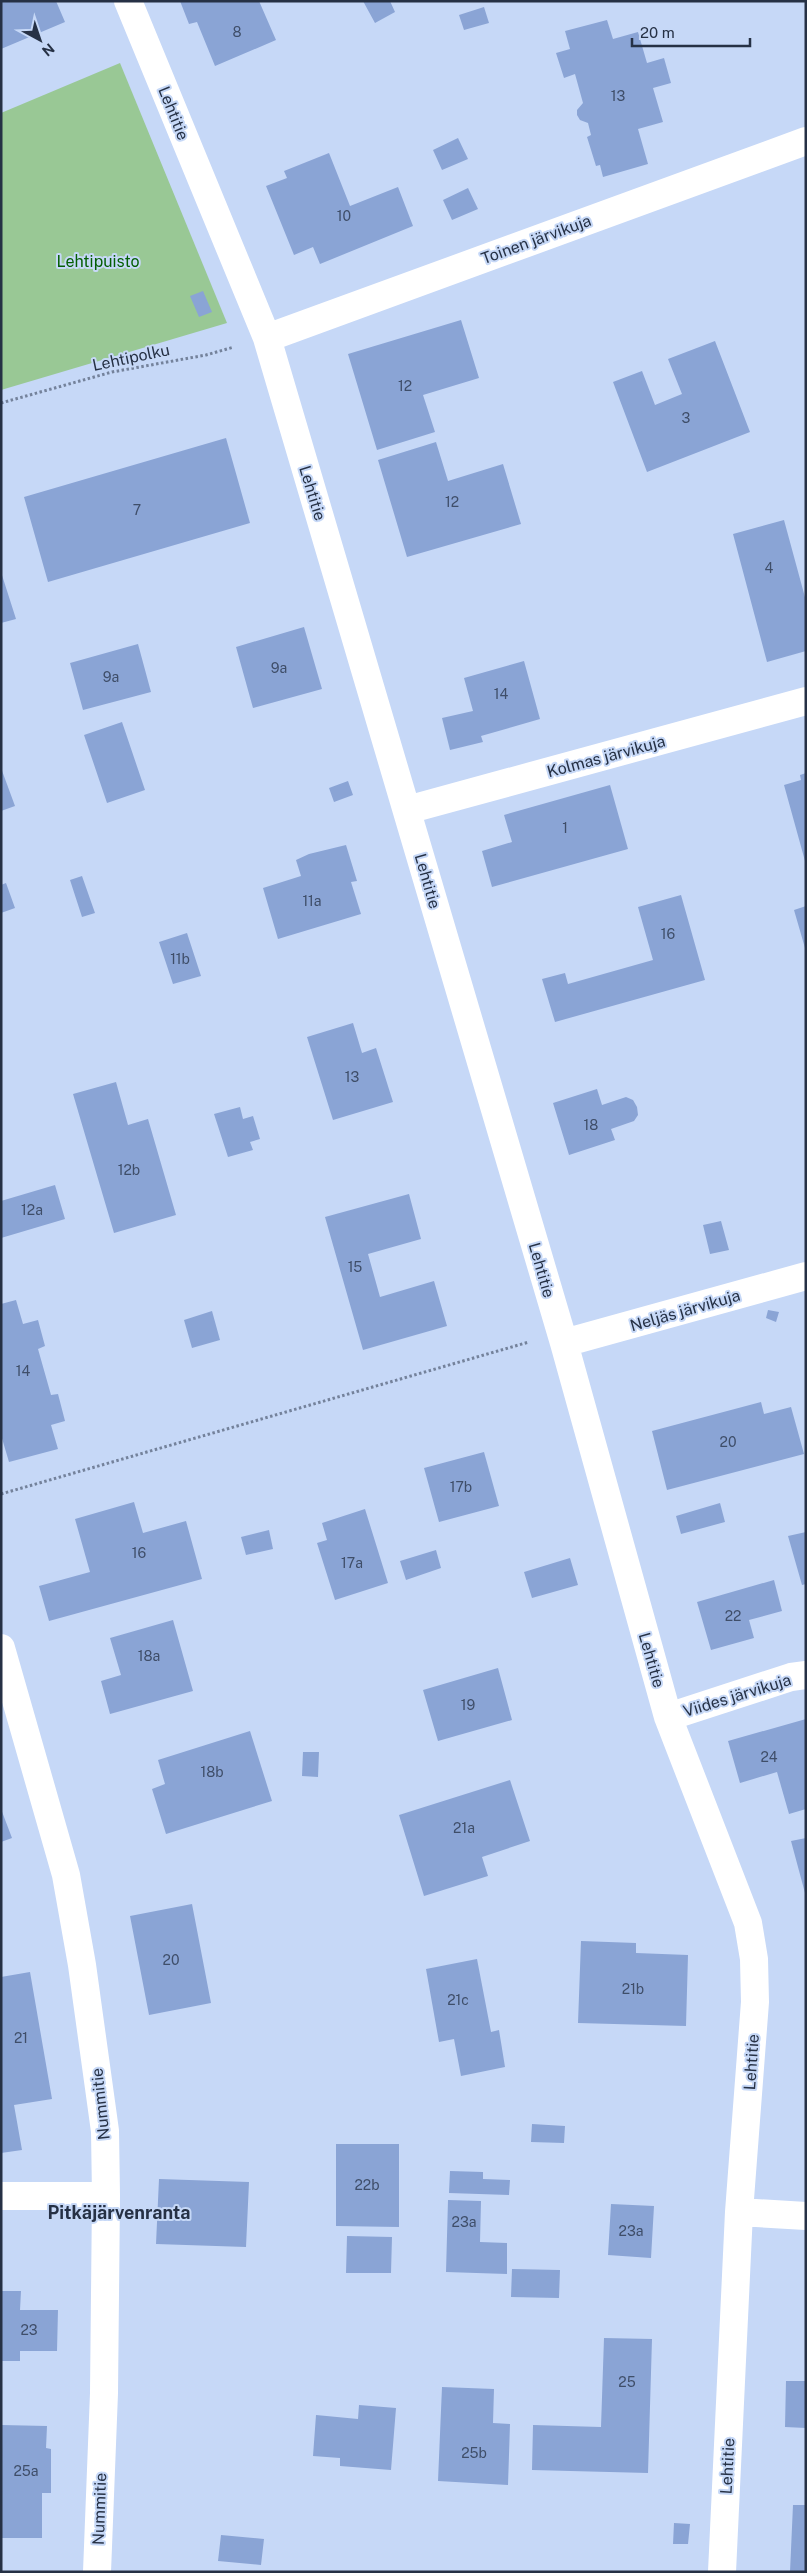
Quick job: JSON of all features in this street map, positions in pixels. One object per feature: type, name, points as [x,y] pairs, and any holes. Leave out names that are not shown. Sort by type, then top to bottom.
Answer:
[{"type":"street","name":"Lehtitie","points":[[128,1],[267,338],[562,1338],[668,1717],[748,1924],[754,1959],[755,2002],[739,2212],[722,2572]]},
{"type":"street","name":"Toinen järvikuja","points":[[267,338],[806,141]]},
{"type":"street","name":"Kolmas järvikuja","points":[[407,810],[806,702]]},
{"type":"street","name":"Neljäs järvikuja","points":[[562,1338],[806,1276]]},
{"type":"street","name":"Nummitie","points":[[1,1648],[66,1874],[82,1965],[105,2131],[104,2393],[97,2572]]},
{"type":"street","name":"Viides järvikuja","points":[[668,1717],[791,1677],[806,1675]]},
{"type":"street","points":[[1,2196],[106,2196]]},
{"type":"street","points":[[739,2212],[806,2216]]},
{"type":"path","name":"Lehtipolku","points":[[1,403],[112,372],[206,355],[267,338]]},
{"type":"path","points":[[1,1494],[562,1338]]},
{"type":"green space","name":"Lehtipuisto","points":[[120,63],[227,323],[1,390],[1,113]]},
{"type":"building","points":[[1,1],[56,1],[65,22],[1,49]]},
{"type":"building","points":[[180,1],[259,1],[276,40],[215,66],[197,22],[189,24]]},
{"type":"building","points":[[363,1],[390,1],[395,12],[375,23]]},
{"type":"building","points":[[484,7],[489,23],[464,30],[459,15]]},
{"type":"building","points":[[607,20],[613,39],[638,32],[647,63],[664,58],[671,83],[653,88],[663,122],[638,129],[648,164],[603,177],[600,165],[596,166],[587,137],[591,135],[588,123],[580,120],[577,115],[577,110],[583,103],[575,74],[564,78],[556,53],[570,49],[565,31]]},
{"type":"building","points":[[458,138],[468,159],[442,170],[433,150]]},
{"type":"building","points":[[329,153],[350,206],[398,187],[413,226],[320,264],[313,247],[294,255],[266,186],[287,178],[284,171]]},
{"type":"building","points":[[468,188],[478,209],[452,220],[443,200]]},
{"type":"building","points":[[203,291],[212,312],[199,317],[190,296]]},
{"type":"building","points":[[461,320],[479,378],[423,395],[435,432],[377,450],[348,354]]},
{"type":"building","points":[[715,341],[750,432],[647,472],[613,382],[642,371],[655,405],[682,394],[668,359]]},
{"type":"building","points":[[226,438],[250,523],[48,582],[24,497]]},
{"type":"building","points":[[436,442],[448,481],[503,464],[521,524],[407,557],[378,460]]},
{"type":"building","points":[[784,520],[806,601],[806,651],[767,662],[733,534]]},
{"type":"building","points":[[1,572],[16,619],[1,623]]},
{"type":"building","points":[[304,627],[322,689],[253,708],[236,647]]},
{"type":"building","points":[[138,644],[151,692],[83,710],[70,663]]},
{"type":"building","points":[[524,661],[540,719],[481,736],[483,742],[450,750],[442,718],[473,711],[464,678]]},
{"type":"building","points":[[122,722],[145,790],[107,803],[84,735]]},
{"type":"building","points":[[1,768],[15,806],[1,811]]},
{"type":"building","points":[[806,773],[805,861],[784,785],[801,780],[800,775]]},
{"type":"building","points":[[348,781],[353,795],[334,802],[329,788]]},
{"type":"building","points":[[610,785],[628,849],[492,887],[482,851],[512,842],[504,815]]},
{"type":"building","points":[[346,845],[357,881],[351,882],[361,914],[278,939],[263,888],[301,876],[296,860],[309,854]]},
{"type":"building","points":[[82,876],[95,913],[82,917],[70,880]]},
{"type":"building","points":[[6,883],[15,908],[1,913],[1,885]]},
{"type":"building","points":[[681,895],[705,980],[555,1022],[542,979],[565,973],[568,984],[653,960],[638,907]]},
{"type":"building","points":[[806,906],[806,948],[805,948],[794,910]]},
{"type":"building","points":[[187,933],[201,976],[173,984],[159,942]]},
{"type":"building","points":[[353,1023],[362,1053],[376,1048],[393,1102],[333,1120],[307,1037]]},
{"type":"building","points":[[116,1082],[128,1125],[148,1119],[176,1215],[114,1233],[73,1094]]},
{"type":"building","points":[[597,1089],[602,1105],[626,1097],[633,1100],[637,1107],[638,1115],[634,1121],[611,1129],[615,1140],[569,1155],[553,1103]]},
{"type":"building","points":[[240,1107],[243,1119],[253,1116],[260,1139],[250,1142],[253,1150],[228,1157],[214,1114]]},
{"type":"building","points":[[55,1185],[65,1219],[1,1238],[1,1201]]},
{"type":"building","points":[[409,1194],[421,1239],[368,1254],[380,1297],[434,1281],[447,1326],[363,1350],[325,1217]]},
{"type":"building","points":[[721,1221],[729,1250],[710,1254],[703,1225]]},
{"type":"building","points":[[16,1300],[23,1324],[38,1320],[45,1346],[38,1349],[51,1395],[58,1394],[65,1421],[51,1425],[58,1449],[9,1462],[1,1435],[1,1304]]},
{"type":"building","points":[[768,1310],[779,1312],[776,1322],[766,1318]]},
{"type":"building","points":[[212,1311],[220,1340],[192,1348],[184,1320]]},
{"type":"building","points":[[761,1402],[764,1414],[791,1407],[804,1454],[667,1490],[652,1431]]},
{"type":"building","points":[[484,1452],[499,1506],[439,1522],[424,1468]]},
{"type":"building","points":[[134,1502],[143,1533],[186,1521],[202,1579],[49,1621],[39,1586],[90,1572],[75,1519]]},
{"type":"building","points":[[720,1503],[725,1522],[681,1534],[676,1516]]},
{"type":"building","points":[[365,1509],[388,1583],[335,1600],[317,1543],[327,1540],[322,1523]]},
{"type":"building","points":[[269,1530],[273,1549],[246,1555],[241,1537]]},
{"type":"building","points":[[806,1532],[806,1584],[802,1585],[788,1536]]},
{"type":"building","points":[[436,1550],[441,1568],[406,1580],[400,1561]]},
{"type":"building","points":[[570,1558],[578,1585],[532,1598],[524,1572]]},
{"type":"building","points":[[774,1580],[782,1611],[749,1620],[754,1638],[711,1650],[697,1602]]},
{"type":"building","points":[[173,1620],[193,1691],[110,1714],[101,1681],[121,1675],[110,1638]]},
{"type":"building","points":[[498,1668],[512,1720],[438,1741],[423,1690]]},
{"type":"building","points":[[806,1719],[806,1809],[789,1814],[777,1772],[740,1783],[728,1741]]},
{"type":"building","points":[[250,1731],[272,1801],[166,1834],[152,1789],[165,1784],[158,1760]]},
{"type":"building","points":[[303,1752],[319,1752],[318,1777],[302,1776]]},
{"type":"building","points":[[510,1780],[530,1841],[482,1857],[488,1876],[424,1896],[399,1815]]},
{"type":"building","points":[[1,1809],[12,1838],[1,1842]]},
{"type":"building","points":[[806,1838],[806,1893],[805,1893],[791,1841]]},
{"type":"building","points":[[192,1904],[211,2003],[149,2015],[130,1916]]},
{"type":"building","points":[[581,1941],[636,1943],[636,1953],[688,1955],[686,2026],[578,2023]]},
{"type":"building","points":[[477,1959],[491,2032],[499,2030],[505,2067],[461,2076],[454,2039],[439,2042],[426,1969]]},
{"type":"building","points":[[30,1972],[52,2099],[14,2105],[22,2150],[1,2153],[1,1977]]},
{"type":"building","points":[[532,2124],[565,2126],[564,2143],[531,2142]]},
{"type":"building","points":[[336,2144],[399,2144],[399,2227],[336,2226]]},
{"type":"building","points":[[450,2171],[483,2172],[483,2179],[510,2180],[509,2195],[449,2193]]},
{"type":"building","points":[[159,2179],[249,2182],[246,2247],[156,2244]]},
{"type":"building","points":[[448,2200],[481,2201],[480,2242],[507,2243],[507,2274],[446,2272]]},
{"type":"building","points":[[611,2204],[654,2206],[651,2258],[608,2255]]},
{"type":"building","points":[[347,2236],[392,2237],[391,2273],[346,2273]]},
{"type":"building","points":[[512,2269],[560,2270],[559,2298],[511,2297]]},
{"type":"building","points":[[1,2291],[21,2291],[20,2310],[58,2310],[57,2351],[20,2351],[20,2361],[1,2361]]},
{"type":"building","points":[[604,2338],[652,2339],[648,2473],[532,2470],[533,2425],[601,2427]]},
{"type":"building","points":[[786,2381],[806,2381],[806,2428],[785,2427]]},
{"type":"building","points":[[442,2387],[494,2389],[493,2423],[510,2424],[508,2485],[438,2481]]},
{"type":"building","points":[[359,2405],[396,2408],[391,2470],[340,2466],[340,2458],[313,2456],[316,2415],[358,2419]]},
{"type":"building","points":[[1,2425],[47,2426],[46,2448],[51,2449],[51,2493],[42,2493],[42,2538],[1,2538]]},
{"type":"building","points":[[793,2505],[806,2505],[806,2572],[790,2572]]},
{"type":"building","points":[[674,2523],[690,2524],[688,2544],[673,2544]]},
{"type":"building","points":[[221,2535],[264,2539],[261,2565],[218,2561]]},
{"type":"district","name":"Pitkäjärvenranta","points":[[119,2213]]}]
